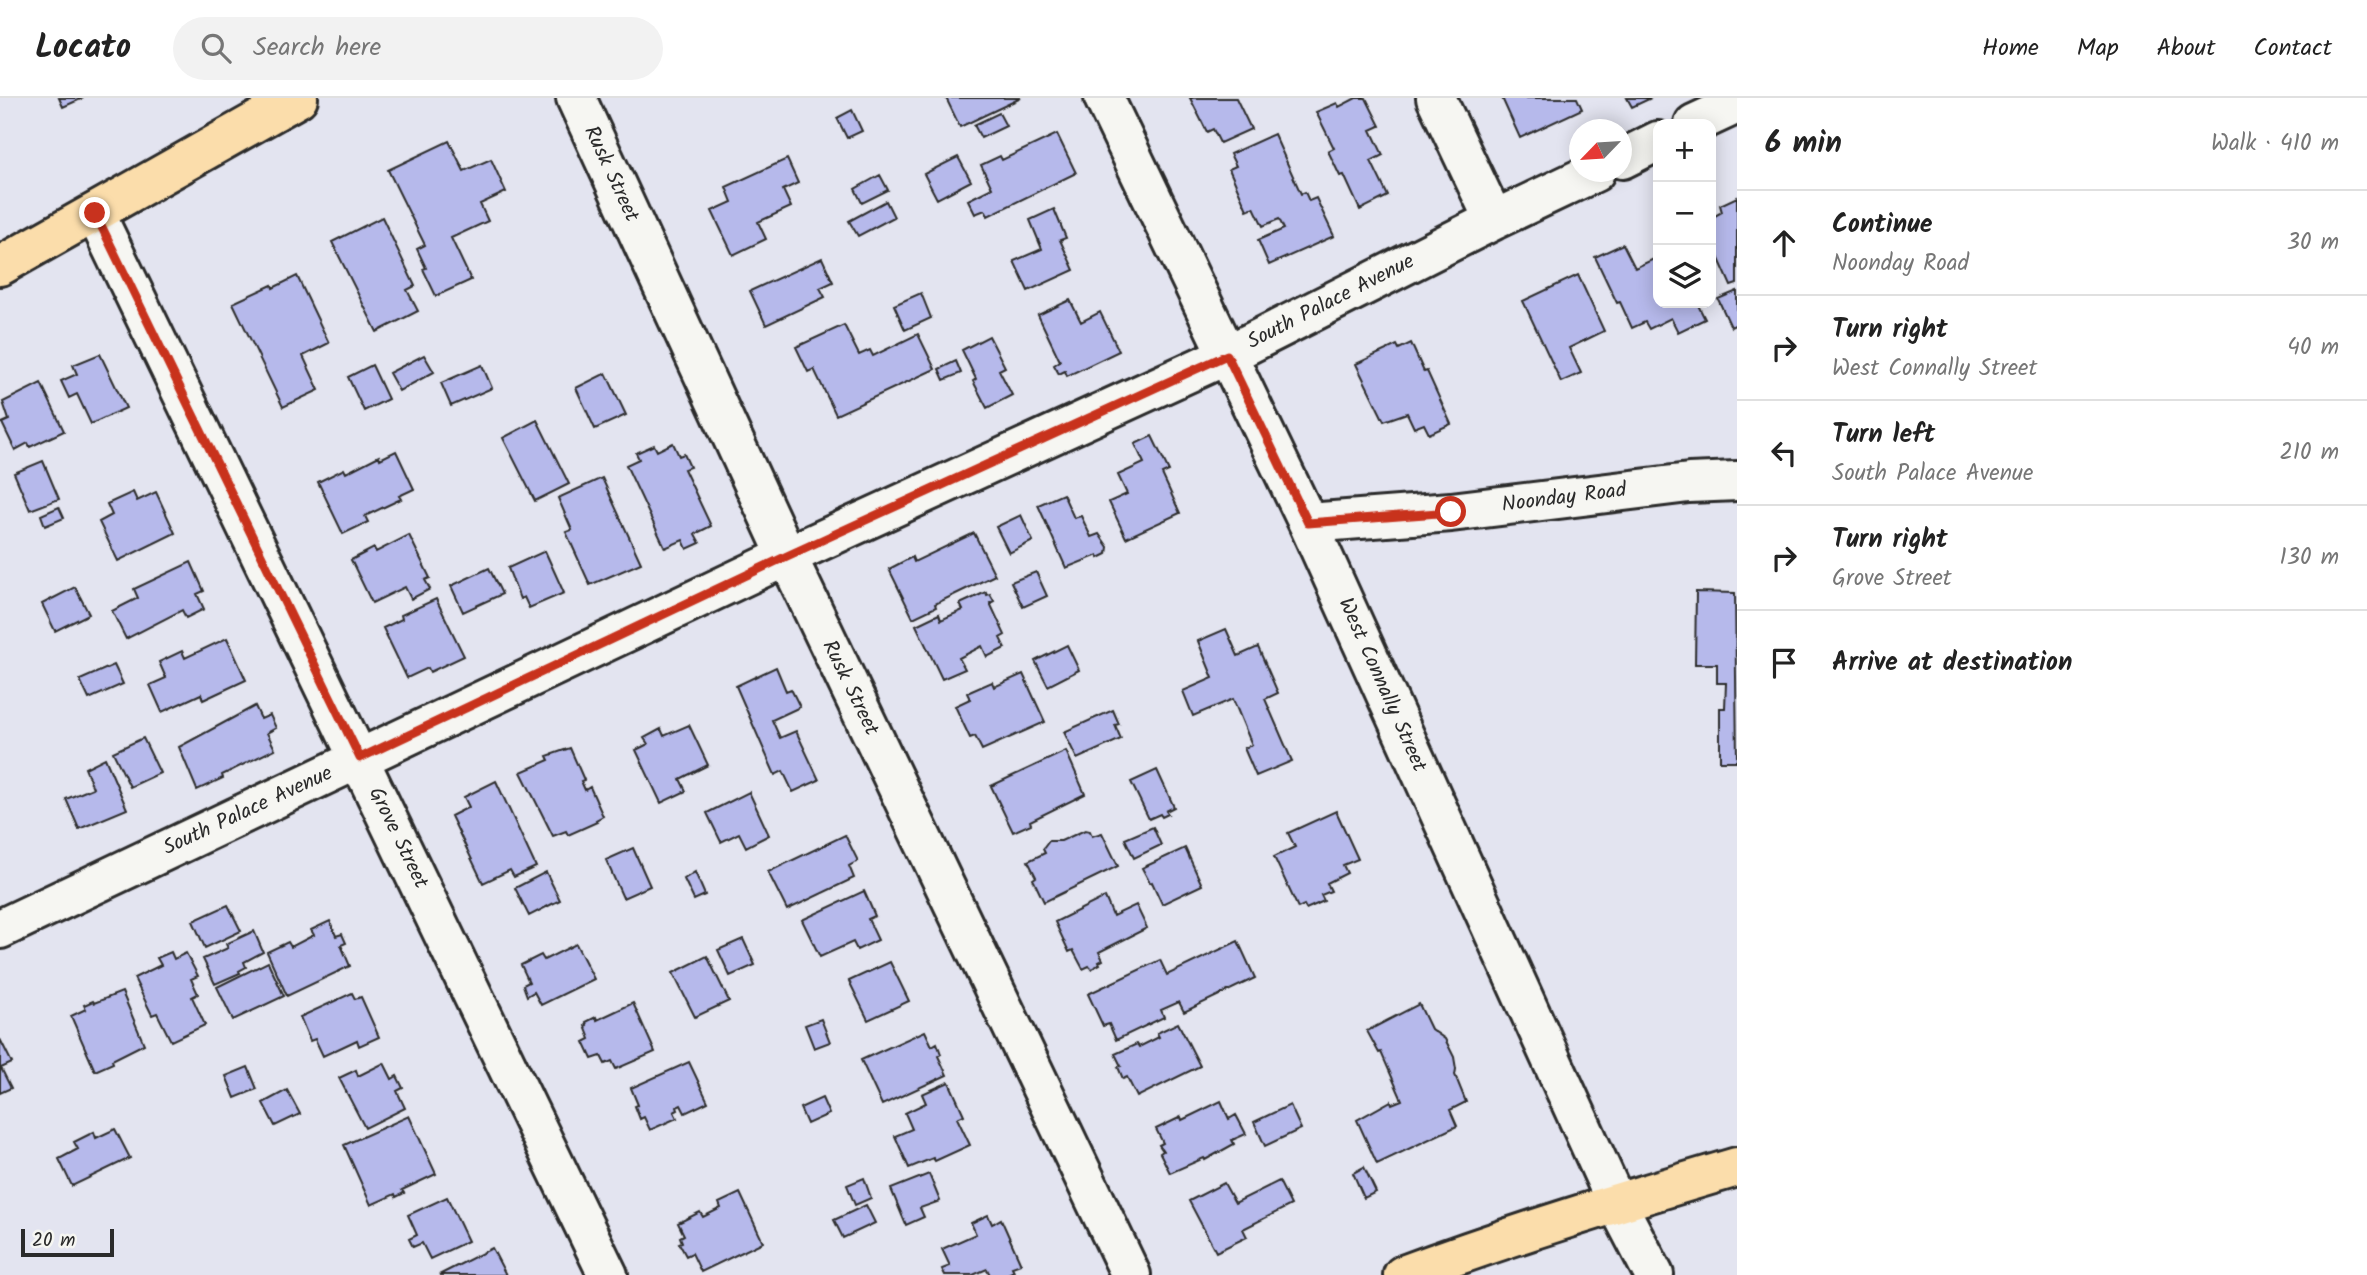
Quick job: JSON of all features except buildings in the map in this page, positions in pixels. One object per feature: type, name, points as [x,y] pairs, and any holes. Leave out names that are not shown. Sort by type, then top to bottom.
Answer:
[{"type":"main road","points":[[0,266],[298,98]]},
{"type":"main road","points":[[1404,1275],[1490,1243],[1616,1202],[1737,1167]]},
{"type":"street","name":"Rusk Street","points":[[576,98],[787,556],[1131,1275]]},
{"type":"street","name":"West Connally Street","points":[[1104,98],[1308,523],[1616,1202],[1654,1275]]},
{"type":"street","points":[[1436,98],[1494,220]]},
{"type":"street","points":[[1705,119],[1737,104]]},
{"type":"street","points":[[1632,154],[1653,144]]},
{"type":"street","name":"South Palace Avenue","points":[[0,929],[787,556],[1227,355],[1574,182]]},
{"type":"street","name":"Grove Street","points":[[95,213],[608,1275]]},
{"type":"street","name":"Noonday Road","points":[[1308,523],[1451,512],[1689,483],[1737,481]]},
{"type":"route","points":[[95,213],[360,758],[787,556],[1227,355],[1308,523],[1451,512]]}]
